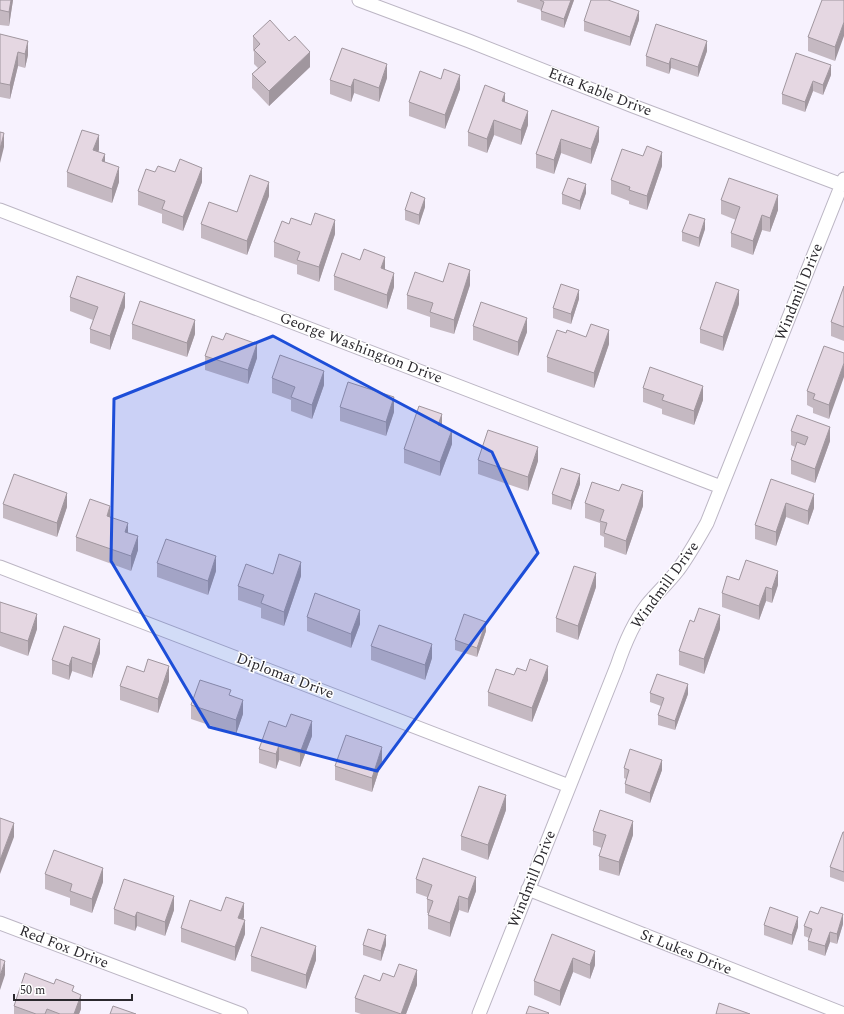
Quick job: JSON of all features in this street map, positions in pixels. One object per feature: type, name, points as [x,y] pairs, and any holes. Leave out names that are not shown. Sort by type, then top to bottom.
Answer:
[{"type":"street","name":"Etta Kable Drive","points":[[359,0],[641,108],[843,182]]},
{"type":"street","name":"Windmill Drive","points":[[479,1014],[622,650],[646,606],[677,572],[707,523],[843,182]]},
{"type":"street","name":"George Washington Drive","points":[[0,210],[721,487]]},
{"type":"street","name":"Diplomat Drive","points":[[0,567],[569,786]]},
{"type":"street","name":"St Lukes Drive","points":[[528,889],[844,1014]]},
{"type":"street","name":"Red Fox Drive","points":[[0,923],[240,1014]]},
{"type":"highlighted area","points":[[273,336],[492,452],[538,553],[377,771],[209,727],[111,561],[114,399]]},
{"type":"building","points":[[0,0],[11,0],[9,12],[0,10]]},
{"type":"building","points":[[540,0],[571,0],[564,19],[541,11],[544,2]]},
{"type":"building","points":[[591,0],[608,0],[639,11],[630,37],[584,21]]},
{"type":"building","points":[[822,0],[844,0],[844,22],[835,47],[808,37]]},
{"type":"building","points":[[270,20],[289,41],[295,36],[310,52],[269,91],[252,74],[266,62],[254,50],[260,44],[253,36]]},
{"type":"building","points":[[656,24],[707,41],[698,67],[671,58],[669,64],[646,56]]},
{"type":"building","points":[[0,34],[28,41],[25,54],[18,52],[10,85],[0,83]]},
{"type":"building","points":[[342,48],[387,64],[379,88],[354,79],[351,87],[330,80]]},
{"type":"building","points":[[796,53],[831,65],[823,85],[813,81],[805,102],[782,94]]},
{"type":"building","points":[[444,69],[460,75],[445,115],[409,102],[420,71],[441,79]]},
{"type":"building","points":[[485,85],[505,93],[502,101],[528,111],[521,130],[494,120],[487,139],[468,132]]},
{"type":"building","points":[[552,110],[599,127],[591,149],[561,139],[554,160],[536,154]]},
{"type":"building","points":[[82,130],[99,135],[93,150],[105,154],[102,161],[119,167],[112,189],[67,172]]},
{"type":"building","points":[[0,132],[4,133],[0,149]]},
{"type":"building","points":[[647,146],[662,152],[647,196],[629,190],[630,187],[611,180],[622,149],[643,156]]},
{"type":"building","points":[[180,159],[202,168],[183,217],[162,209],[165,201],[138,191],[146,169],[155,172],[158,166],[175,172]]},
{"type":"building","points":[[250,175],[269,182],[247,241],[201,224],[209,202],[237,212]]},
{"type":"building","points":[[568,178],[586,184],[580,201],[562,194]]},
{"type":"building","points":[[729,178],[778,195],[770,218],[762,215],[753,241],[731,233],[740,207],[721,200]]},
{"type":"building","points":[[411,192],[425,198],[419,215],[405,210]]},
{"type":"building","points":[[315,213],[335,220],[319,267],[297,260],[300,252],[274,242],[282,221],[289,224],[291,218],[311,225]]},
{"type":"building","points":[[689,214],[705,219],[699,238],[682,232]]},
{"type":"building","points":[[364,249],[385,257],[381,268],[394,273],[387,295],[334,276],[342,253],[360,260]]},
{"type":"building","points":[[449,263],[470,270],[454,320],[430,312],[433,303],[407,295],[415,272],[443,282]]},
{"type":"building","points":[[77,276],[125,293],[110,336],[90,329],[98,307],[70,297]]},
{"type":"building","points":[[716,282],[739,290],[723,337],[700,329]]},
{"type":"building","points":[[561,284],[579,290],[571,314],[553,308]]},
{"type":"building","points":[[844,286],[844,327],[831,322]]},
{"type":"building","points":[[140,301],[195,320],[187,343],[132,324]]},
{"type":"building","points":[[481,302],[527,318],[518,342],[473,326]]},
{"type":"building","points":[[591,324],[609,330],[594,373],[547,357],[557,330],[566,333],[567,330],[586,337]]},
{"type":"building","points":[[226,333],[257,344],[248,370],[205,356],[212,336],[223,340]]},
{"type":"building","points":[[824,346],[844,353],[844,363],[829,405],[813,399],[815,394],[807,391]]},
{"type":"building","points":[[280,355],[324,371],[312,405],[291,397],[295,387],[272,378]]},
{"type":"building","points":[[650,367],[703,386],[694,411],[662,400],[664,395],[643,388]]},
{"type":"building","points":[[348,382],[394,397],[386,422],[340,407]]},
{"type":"building","points":[[419,406],[442,414],[438,425],[452,430],[440,462],[404,449]]},
{"type":"building","points":[[797,415],[830,427],[815,469],[791,460],[797,442],[805,445],[808,437],[791,431]]},
{"type":"building","points":[[488,430],[538,447],[528,477],[478,460]]},
{"type":"building","points":[[561,468],[580,474],[571,501],[552,494]]},
{"type":"building","points":[[14,474],[67,493],[57,523],[3,504]]},
{"type":"building","points":[[771,479],[814,494],[808,511],[786,503],[776,532],[755,525]]},
{"type":"building","points":[[592,482],[619,491],[622,484],[643,491],[626,541],[604,533],[607,523],[600,521],[604,510],[585,503]]},
{"type":"building","points":[[90,499],[110,506],[107,516],[128,523],[125,532],[138,536],[131,556],[76,537]]},
{"type":"building","points":[[166,539],[216,556],[208,581],[157,563]]},
{"type":"building","points":[[279,554],[301,562],[284,612],[261,603],[264,595],[238,586],[246,564],[273,574]]},
{"type":"building","points":[[746,560],[778,571],[772,589],[766,587],[759,606],[722,593],[727,576],[739,580]]},
{"type":"building","points":[[574,566],[596,573],[578,626],[556,618]]},
{"type":"building","points":[[315,593],[360,610],[351,634],[307,617]]},
{"type":"building","points":[[0,602],[37,614],[28,641],[0,632]]},
{"type":"building","points":[[699,608],[720,615],[704,659],[679,651],[690,620],[694,622]]},
{"type":"building","points":[[464,614],[486,622],[477,648],[455,640]]},
{"type":"building","points":[[379,625],[432,644],[425,665],[371,646]]},
{"type":"building","points":[[64,626],[100,639],[92,664],[72,657],[69,666],[52,660]]},
{"type":"building","points":[[148,659],[169,666],[158,699],[120,686],[127,666],[144,672]]},
{"type":"building","points":[[530,659],[548,666],[532,708],[488,692],[496,669],[514,675],[517,668],[526,671]]},
{"type":"building","points":[[657,674],[688,684],[675,721],[658,715],[664,698],[650,693]]},
{"type":"building","points":[[200,680],[231,690],[229,695],[243,700],[236,720],[191,705]]},
{"type":"building","points":[[291,714],[312,721],[300,753],[279,745],[276,754],[259,749],[269,721],[286,727]]},
{"type":"building","points":[[346,735],[382,747],[372,778],[335,766]]},
{"type":"building","points":[[630,749],[662,760],[650,793],[625,784],[629,770],[624,768]]},
{"type":"building","points":[[479,786],[506,795],[488,845],[461,836]]},
{"type":"building","points":[[600,810],[633,821],[619,862],[599,856],[606,835],[593,831]]},
{"type":"building","points":[[0,818],[14,823],[0,860]]},
{"type":"building","points":[[844,832],[844,872],[830,867]]},
{"type":"building","points":[[54,850],[103,868],[92,899],[70,891],[72,884],[45,874]]},
{"type":"building","points":[[423,858],[476,877],[468,899],[459,896],[450,923],[428,915],[433,901],[427,899],[432,885],[416,879]]},
{"type":"building","points":[[124,879],[174,896],[165,922],[137,912],[135,917],[114,909]]},
{"type":"building","points":[[226,897],[244,903],[238,918],[245,920],[235,947],[181,928],[190,900],[221,911]]},
{"type":"building","points":[[770,907],[798,917],[792,935],[764,925]]},
{"type":"building","points":[[821,907],[843,914],[837,934],[830,932],[825,946],[808,941],[812,929],[804,926],[810,911],[818,914]]},
{"type":"building","points":[[261,927],[316,946],[306,975],[251,956]]},
{"type":"building","points":[[368,929],[386,935],[381,951],[363,945]]},
{"type":"building","points":[[552,934],[595,951],[590,965],[573,958],[560,991],[534,981]]},
{"type":"building","points":[[0,959],[5,961],[0,976]]},
{"type":"building","points":[[399,964],[417,970],[401,1014],[355,998],[364,975],[380,981],[383,973],[394,977]]},
{"type":"building","points":[[25,973],[54,984],[56,979],[74,986],[72,991],[81,995],[74,1014],[60,1014],[47,1009],[45,1014],[36,1014],[14,1006]]},
{"type":"building","points":[[719,1003],[750,1014],[716,1014]]},
{"type":"building","points":[[113,1006],[136,1014],[110,1014]]},
{"type":"building","points":[[529,1006],[549,1013],[526,1014]]}]
